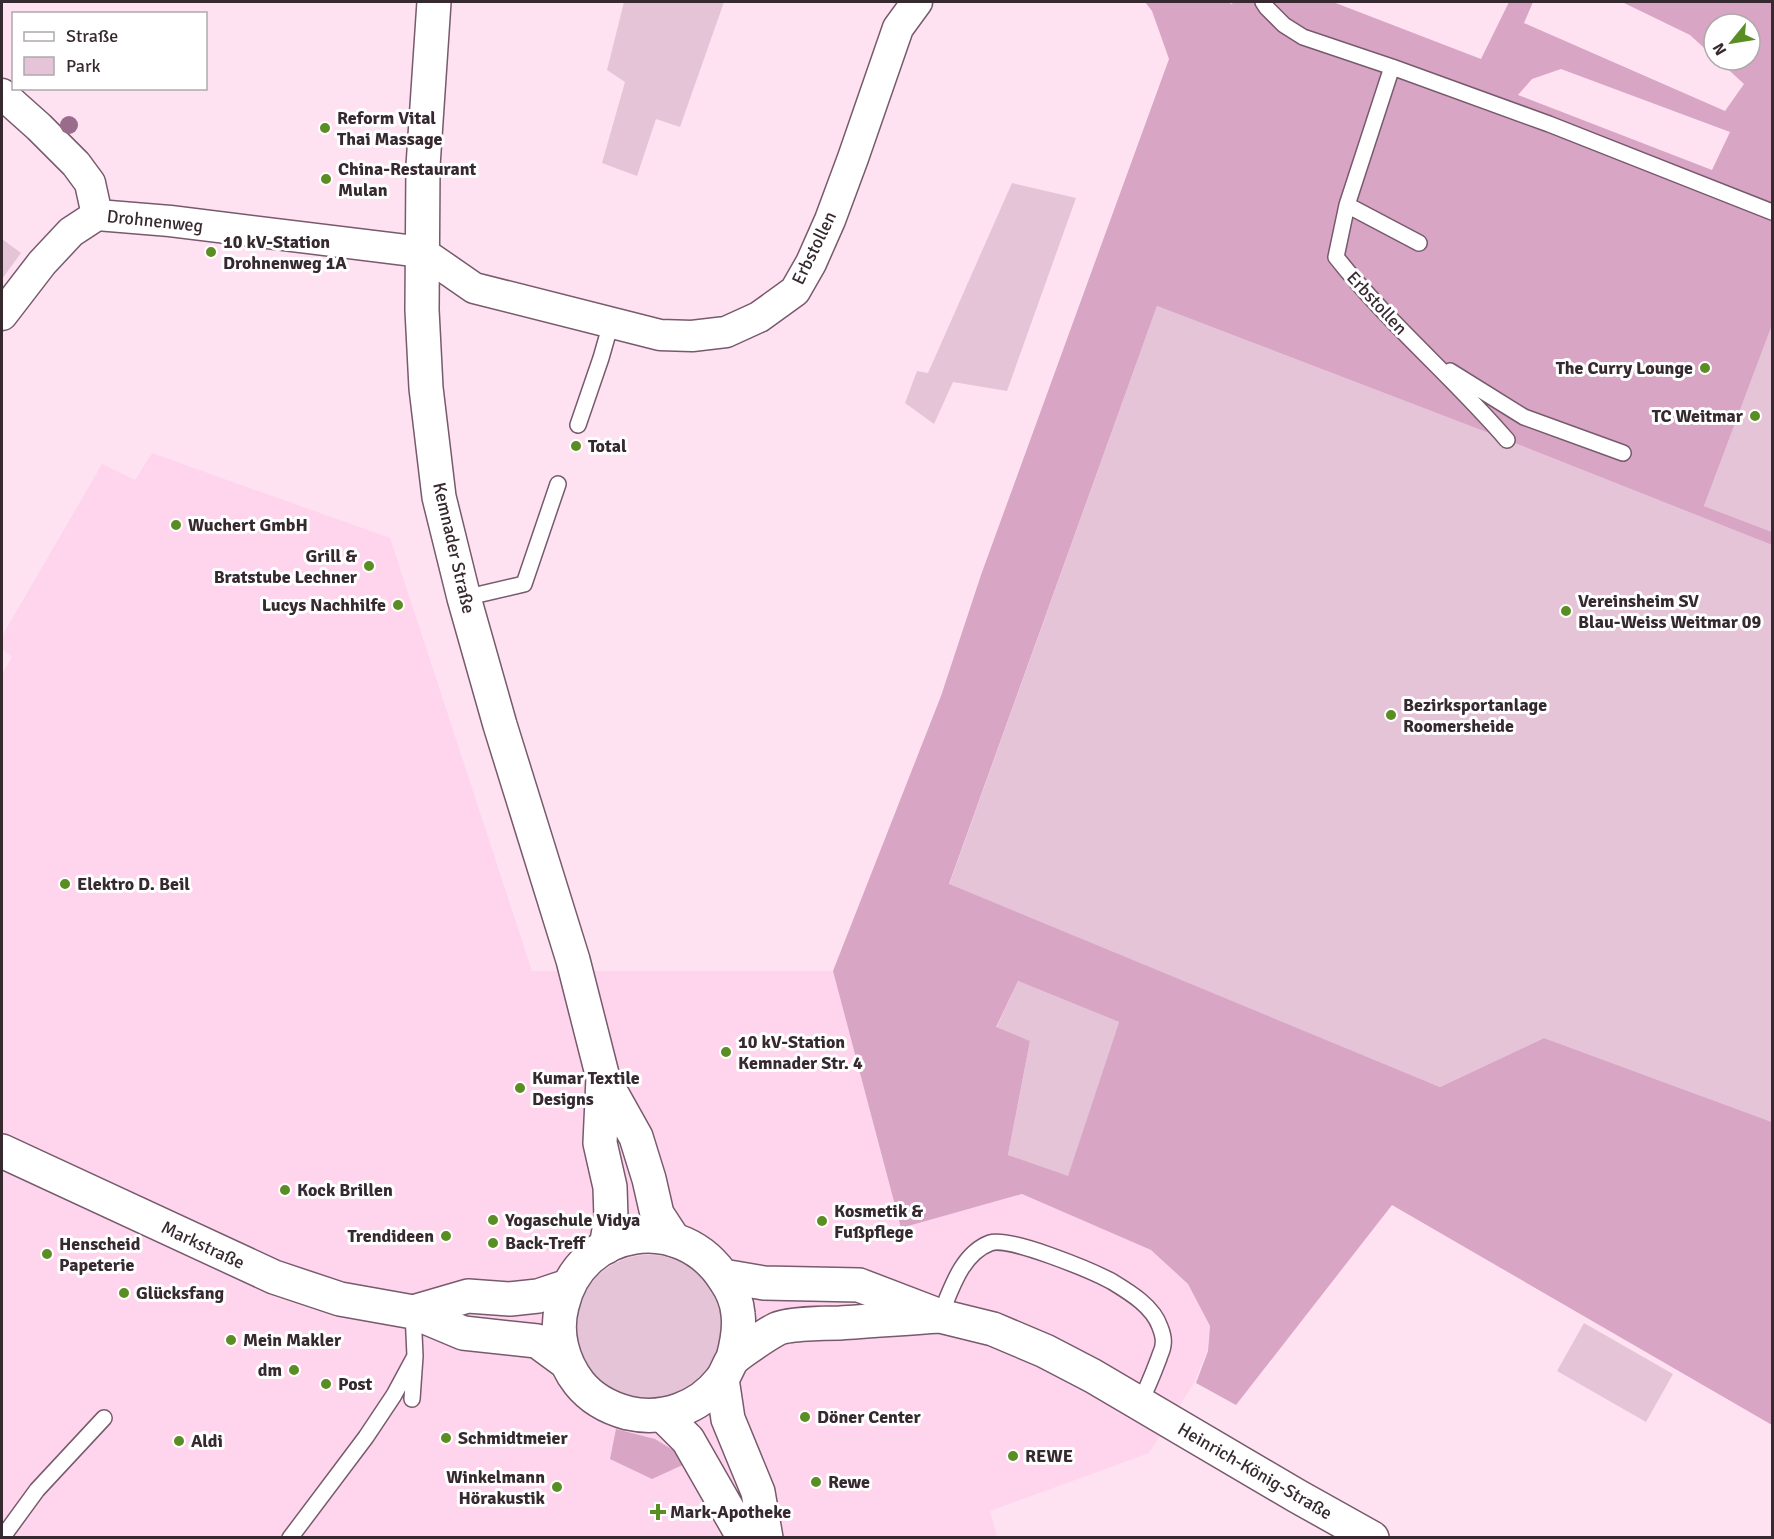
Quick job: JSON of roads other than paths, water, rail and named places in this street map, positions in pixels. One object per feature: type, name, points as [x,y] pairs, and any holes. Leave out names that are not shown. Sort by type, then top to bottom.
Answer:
[{"type":"main road","name":"Kemnader Straße","points":[[434,2],[423,166],[422,310],[426,388],[439,497],[464,598],[500,725],[573,960],[603,1078],[636,1137],[657,1214],[674,1239]]},
{"type":"main road","name":"Kemnader Straße","points":[[603,1078],[600,1143],[610,1187],[611,1218],[606,1247]]},
{"type":"main road","name":"Markstraße","points":[[2,1151],[274,1277],[340,1299],[413,1311],[463,1332],[537,1341],[567,1363]]},
{"type":"main road","points":[[728,1369],[706,1396],[686,1408],[663,1415],[640,1416],[617,1410],[596,1399],[579,1383],[567,1363],[560,1340],[559,1316],[565,1293],[575,1273],[592,1256],[612,1243],[634,1237],[658,1236],[674,1239],[702,1253],[719,1269],[731,1289],[738,1312],[739,1336],[728,1369],[728,1419],[759,1492],[766,1538]]},
{"type":"main road","name":"Heinrich-König-Straße","points":[[723,1276],[764,1283],[859,1285],[940,1316],[993,1329],[1045,1351],[1093,1376],[1372,1538]]},
{"type":"main road","name":"Markstraße","points":[[413,1311],[468,1296],[510,1299],[538,1296],[568,1286]]},
{"type":"main road","name":"Heinrich-König-Straße","points":[[728,1369],[778,1328],[940,1316]]},
{"type":"main road","points":[[663,1415],[688,1440],[744,1538]]},
{"type":"street","name":"Erbstollen","points":[[422,252],[474,288],[660,335],[692,336],[726,332],[759,317],[795,291],[811,262],[830,220],[898,28],[917,2]]},
{"type":"street","points":[[2,94],[76,164],[90,183],[97,215]]},
{"type":"street","name":"Drohnenweg","points":[[2,315],[45,259],[71,232],[97,215],[422,252]]},
{"type":"lane","points":[[1263,2],[1266,8],[1284,25],[1302,37],[1549,124],[1773,212]]},
{"type":"lane","name":"Erbstollen","points":[[1392,67],[1347,205],[1335,257],[1356,283],[1480,409],[1507,440]]},
{"type":"lane","points":[[1347,205],[1419,243]]},
{"type":"lane","points":[[578,424],[611,323]]},
{"type":"lane","points":[[1428,357],[1524,417],[1623,453]]},
{"type":"lane","points":[[464,598],[524,584],[558,483]]},
{"type":"lane","points":[[940,1316],[961,1268],[974,1253],[991,1243],[1024,1247],[1109,1280],[1137,1299],[1152,1313],[1161,1329],[1163,1345],[1148,1387],[1139,1404]]},
{"type":"lane","points":[[412,1399],[415,1356],[413,1311]]},
{"type":"lane","points":[[290,1538],[366,1437],[394,1395],[415,1356]]},
{"type":"lane","points":[[2,1538],[37,1490],[104,1418]]},
{"type":"place","name":"Reform Vital Thai Massage","points":[[325,128]]},
{"type":"place","name":"China-Restaurant Mulan","points":[[326,179]]},
{"type":"place","name":"10 kV-Station Drohnenweg 1A","points":[[211,252]]},
{"type":"place","name":"The Curry Lounge","points":[[1705,368]]},
{"type":"place","name":"TC Weitmar","points":[[1755,416]]},
{"type":"place","name":"Total","points":[[576,446]]},
{"type":"place","name":"Wuchert GmbH","points":[[176,525]]},
{"type":"place","name":"Grill & Bratstube Lechner","points":[[369,566]]},
{"type":"place","name":"Lucys Nachhilfe","points":[[398,605]]},
{"type":"place","name":"Vereinsheim SV Blau-Weiss Weitmar 09","points":[[1566,611]]},
{"type":"place","name":"Bezirksportanlage Roomersheide","points":[[1391,715]]},
{"type":"place","name":"Elektro D. Beil","points":[[65,884]]},
{"type":"place","name":"10 kV-Station Kemnader Str. 4","points":[[726,1052]]},
{"type":"place","name":"Kumar Textile Designs","points":[[520,1088]]},
{"type":"place","name":"Kock Brillen","points":[[285,1190]]},
{"type":"place","name":"Yogaschule Vidya","points":[[493,1220]]},
{"type":"place","name":"Kosmetik & Fußpflege","points":[[822,1221]]},
{"type":"place","name":"Trendideen","points":[[446,1236]]},
{"type":"place","name":"Back-Treff","points":[[493,1243]]},
{"type":"place","name":"Henscheid Papeterie","points":[[47,1254]]},
{"type":"place","name":"Glücksfang","points":[[124,1293]]},
{"type":"place","name":"Mein Makler","points":[[231,1340]]},
{"type":"place","name":"dm","points":[[294,1370]]},
{"type":"place","name":"Post","points":[[326,1384]]},
{"type":"place","name":"Döner Center","points":[[805,1417]]},
{"type":"place","name":"Schmidtmeier","points":[[446,1438]]},
{"type":"place","name":"Aldi","points":[[179,1441]]},
{"type":"place","name":"REWE","points":[[1013,1456]]},
{"type":"place","name":"Rewe","points":[[816,1482]]},
{"type":"place","name":"Winkelmann Hörakustik","points":[[557,1487]]},
{"type":"place","name":"Mark-Apotheke","points":[[658,1512]]}]
